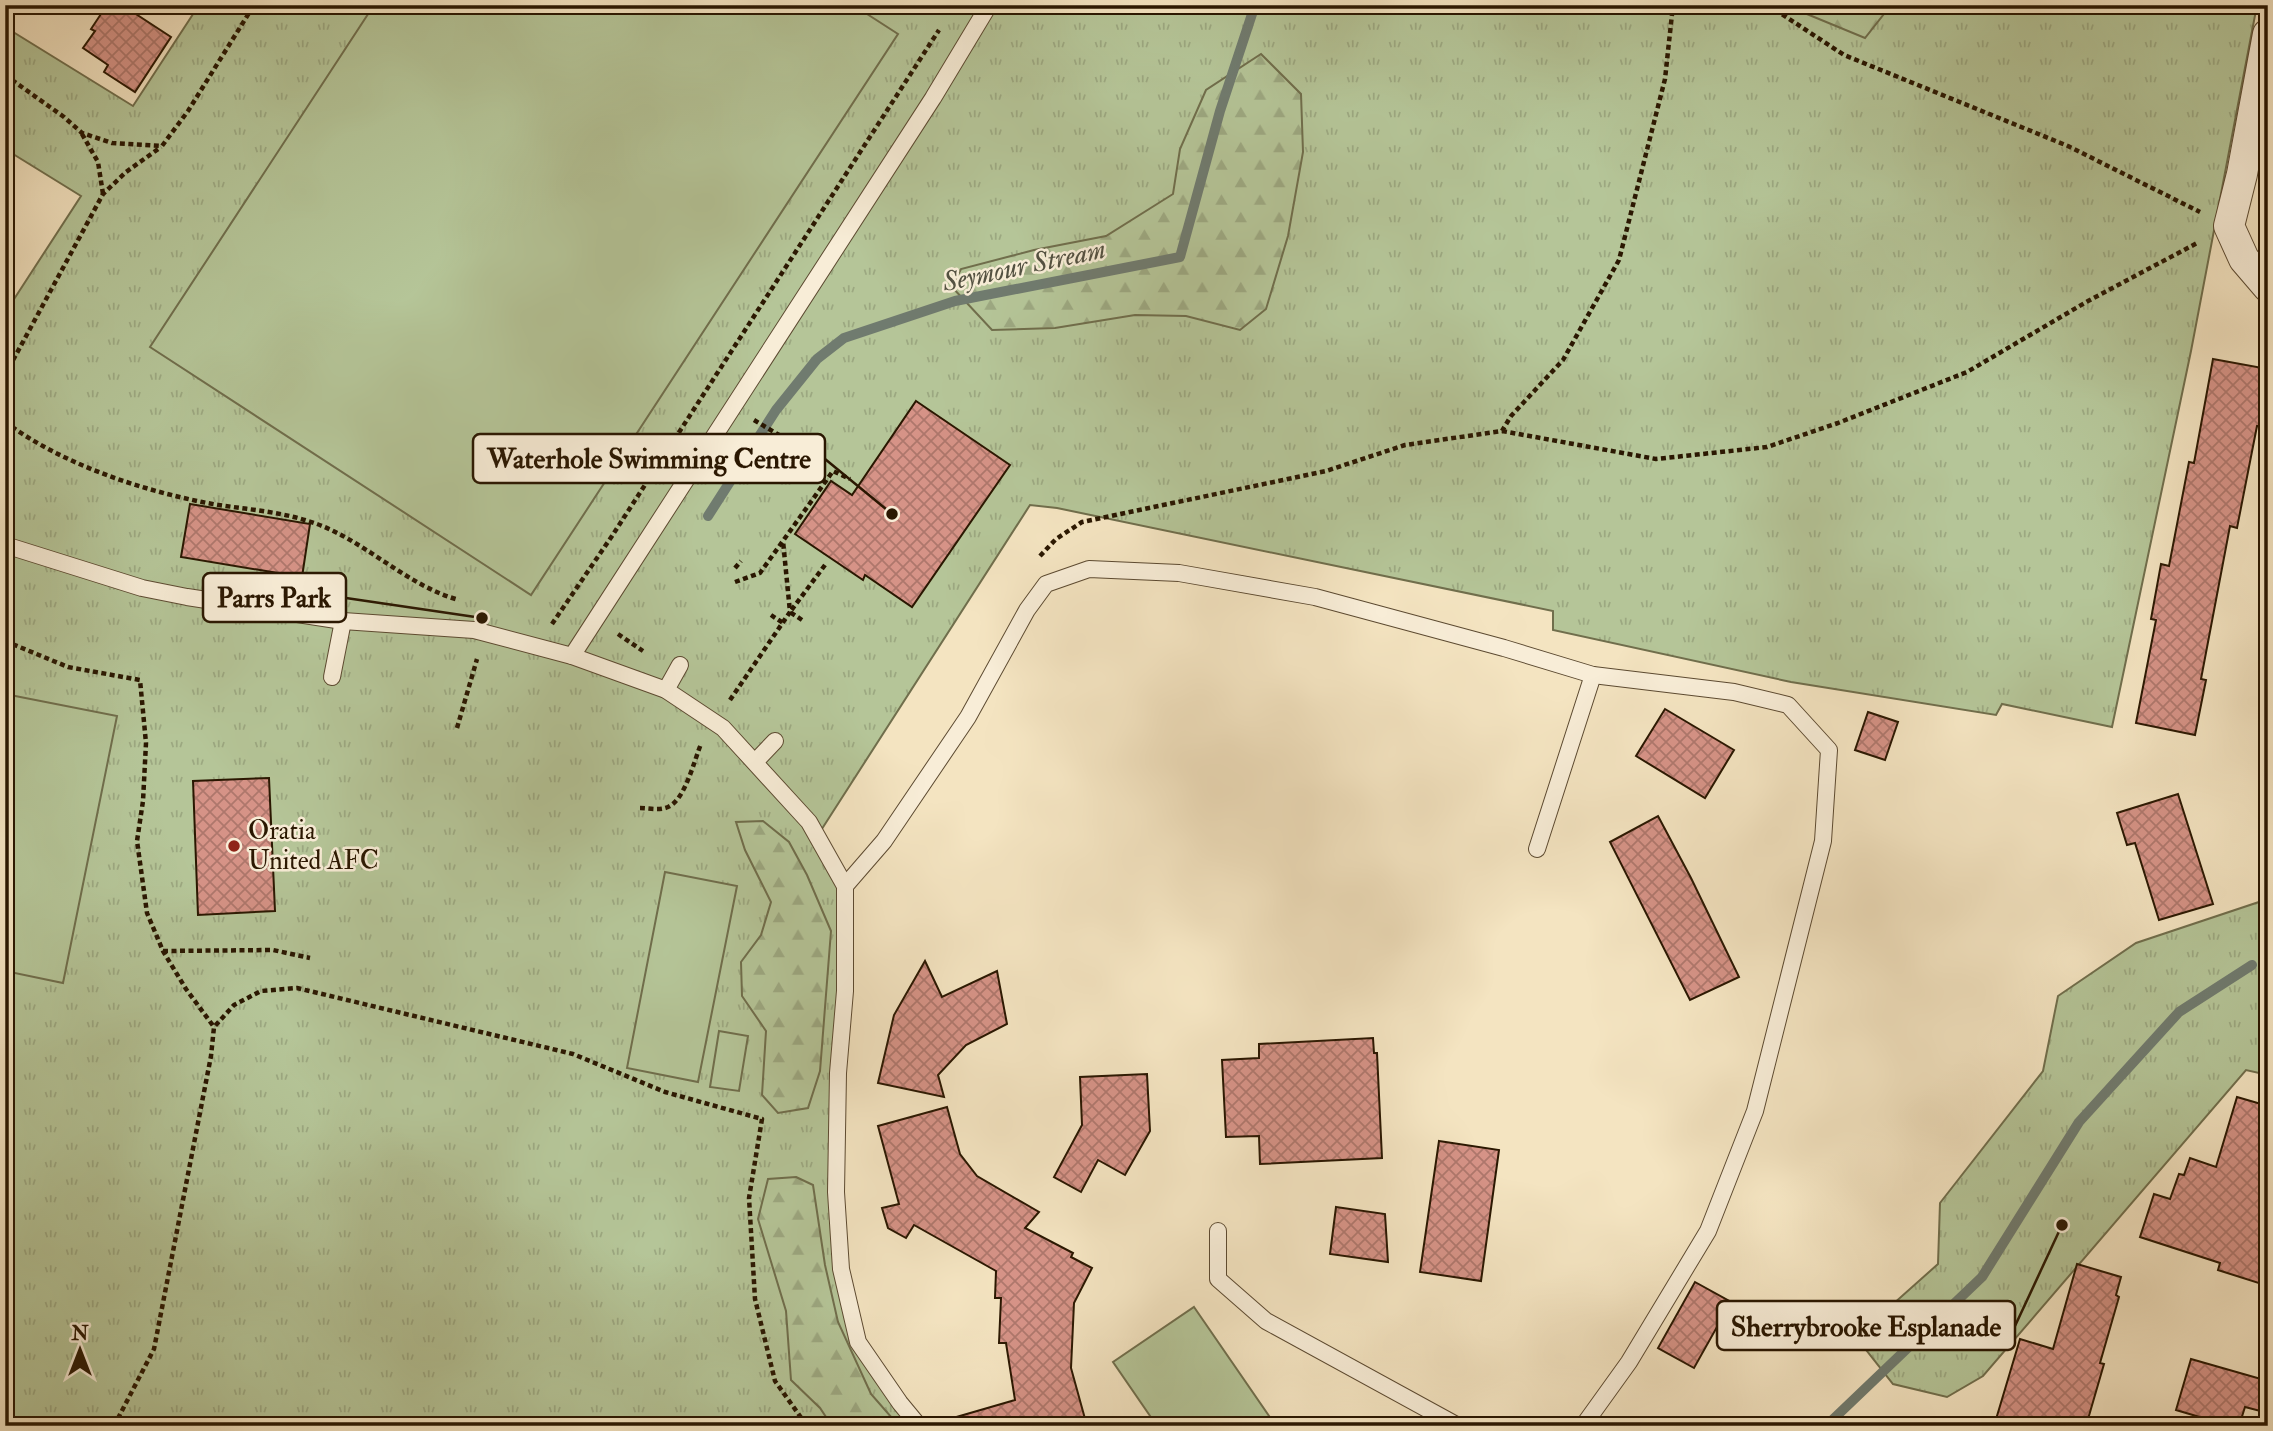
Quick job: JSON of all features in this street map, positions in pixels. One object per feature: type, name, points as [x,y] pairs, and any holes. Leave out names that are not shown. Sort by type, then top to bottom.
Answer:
[{"type":"street","points":[[2268,34],[2242,174],[2229,226],[2244,259],[2268,287]]},
{"type":"lane","points":[[572,656],[933,98],[989,5]]},
{"type":"lane","points":[[5,545],[142,588],[343,621],[474,630],[572,656],[666,690],[723,728],[809,822],[845,886],[845,991],[838,1073],[836,1192],[841,1269],[858,1342],[919,1426]]},
{"type":"lane","points":[[845,886],[884,841],[968,717],[1027,610],[1046,584],[1089,569],[1179,573],[1315,597],[1593,675],[1734,692],[1788,705],[1829,750],[1823,841],[1755,1111],[1708,1231],[1629,1362],[1583,1426]]},
{"type":"lane","points":[[332,677],[343,621]]},
{"type":"lane","points":[[666,690],[680,666]]},
{"type":"lane","points":[[1537,849],[1593,675]]},
{"type":"lane","points":[[755,762],[775,741]]},
{"type":"lane","points":[[1219,1231],[1219,1279],[1266,1321],[1458,1426]]},
{"type":"path","points":[[5,376],[103,194],[126,172],[162,146],[188,111],[254,5]]},
{"type":"path","points":[[1502,431],[1511,416],[1563,360],[1619,260],[1665,79],[1673,5]]},
{"type":"path","points":[[1768,5],[1844,55],[2068,146],[2204,214]]},
{"type":"path","points":[[551,625],[612,536],[941,26]]},
{"type":"path","points":[[5,75],[82,133],[98,162],[103,194]]},
{"type":"path","points":[[82,133],[112,143],[162,146]]},
{"type":"path","points":[[1134,512],[1326,471],[1405,445],[1502,431],[1656,459],[1767,447],[1838,423],[1967,372],[2099,295],[2205,239]]},
{"type":"path","points":[[5,422],[29,439],[108,474],[202,502],[308,521],[344,537],[435,591],[463,601]]},
{"type":"path","points":[[735,582],[760,573],[833,471],[850,479]]},
{"type":"path","points":[[783,541],[790,612]]},
{"type":"path","points":[[735,568],[741,561]]},
{"type":"path","points":[[727,704],[825,565]]},
{"type":"path","points":[[790,612],[802,620]]},
{"type":"path","points":[[771,615],[783,623]]},
{"type":"path","points":[[618,633],[646,652]]},
{"type":"path","points":[[5,641],[68,667],[140,680],[146,743],[143,801],[137,841],[147,913],[163,951],[214,1027]]},
{"type":"path","points":[[457,729],[479,651]]},
{"type":"path","points":[[640,808],[662,809],[676,802],[704,737]]},
{"type":"path","points":[[163,951],[273,950],[310,958]]},
{"type":"path","points":[[114,1426],[154,1349],[211,1055],[214,1027],[233,1005],[261,991],[297,988],[573,1054],[665,1092],[762,1119],[749,1198],[755,1299],[775,1381],[807,1426]]},
{"type":"green space","points":[[199,5],[2257,5],[2191,351],[2112,727],[2002,704],[1996,715],[1791,682],[1553,630],[1553,611],[1057,508],[1030,505],[818,835],[845,886],[836,1192],[858,1342],[919,1426],[5,1426],[5,313],[81,196],[5,149],[5,27],[133,106]]},
{"type":"green space","points":[[374,5],[853,5],[898,34],[531,595],[150,347]]},
{"type":"green space","points":[[1785,5],[1891,5],[1865,38]]},
{"type":"green space","points":[[1261,54],[1301,94],[1303,152],[1288,236],[1266,309],[1240,330],[1186,316],[1135,315],[1055,328],[992,330],[952,287],[961,269],[1034,250],[1106,236],[1173,194],[1180,149],[1206,90]]},
{"type":"green space","points":[[5,694],[117,716],[63,983],[5,971]]},
{"type":"green space","points":[[763,821],[789,842],[807,875],[831,931],[820,1071],[808,1108],[778,1113],[762,1095],[766,1031],[742,996],[741,962],[761,935],[771,902],[745,850],[736,822]]},
{"type":"green space","points":[[665,872],[737,886],[698,1082],[627,1068]]},
{"type":"green space","points":[[2268,899],[2268,1075],[2246,1070],[1983,1376],[1947,1397],[1893,1384],[1856,1337],[1938,1264],[1940,1203],[2043,1071],[2058,996],[2136,943]]},
{"type":"green space","points":[[719,1031],[748,1036],[739,1091],[710,1087]]},
{"type":"green space","points":[[796,1177],[813,1185],[825,1265],[838,1322],[871,1394],[899,1426],[832,1426],[820,1408],[791,1380],[786,1311],[758,1219],[768,1179]]},
{"type":"green space","points":[[1194,1307],[1276,1426],[1157,1426],[1113,1362]]},
{"type":"building","points":[[107,5],[122,5],[171,37],[135,92],[104,72],[108,65],[83,48],[95,31],[91,29]]},
{"type":"building","points":[[2213,359],[2268,369],[2268,400],[2263,427],[2257,426],[2237,528],[2230,526],[2201,679],[2206,680],[2195,735],[2136,723],[2156,620],[2151,619],[2161,564],[2169,566],[2189,462],[2194,463]]},
{"type":"building","points":[[916,401],[1010,465],[912,607],[865,575],[863,580],[795,534],[831,481],[852,495]]},
{"type":"building","points":[[190,504],[310,524],[302,577],[181,557]]},
{"type":"building","points":[[1665,709],[1734,750],[1705,798],[1636,756]]},
{"type":"building","points":[[1868,712],[1898,722],[1885,760],[1855,750]]},
{"type":"building","name":"Oratia United AFC","points":[[269,778],[275,911],[198,915],[193,781]]},
{"type":"building","points":[[2178,794],[2213,904],[2159,920],[2135,843],[2127,845],[2117,813]]},
{"type":"building","points":[[1658,816],[1739,977],[1690,1000],[1610,842]]},
{"type":"building","points":[[925,961],[942,997],[997,971],[1007,1024],[966,1045],[938,1075],[944,1097],[878,1083],[894,1015]]},
{"type":"building","points":[[1373,1038],[1374,1053],[1377,1053],[1382,1158],[1260,1164],[1259,1136],[1226,1137],[1222,1060],[1259,1058],[1259,1044]]},
{"type":"building","points":[[1147,1074],[1150,1131],[1125,1175],[1098,1160],[1081,1192],[1054,1177],[1082,1125],[1080,1077]]},
{"type":"building","points":[[2237,1097],[2268,1106],[2268,1286],[2218,1270],[2220,1263],[2140,1237],[2154,1194],[2170,1199],[2179,1174],[2184,1175],[2190,1158],[2216,1167]]},
{"type":"building","points":[[947,1107],[960,1154],[977,1176],[1039,1212],[1025,1228],[1073,1253],[1071,1257],[1092,1268],[1074,1303],[1071,1368],[1087,1426],[955,1426],[953,1418],[1015,1400],[1006,1343],[999,1343],[1001,1298],[995,1298],[996,1271],[914,1225],[906,1238],[888,1228],[882,1208],[899,1204],[878,1126]]},
{"type":"building","points":[[1439,1141],[1499,1150],[1481,1281],[1420,1272]]},
{"type":"building","points":[[1336,1207],[1385,1214],[1388,1262],[1330,1254]]},
{"type":"building","points":[[2077,1264],[2121,1277],[2116,1295],[2119,1297],[2100,1363],[2104,1364],[2086,1426],[1994,1426],[2020,1339],[2053,1349]]},
{"type":"building","points":[[1695,1282],[1731,1302],[1694,1368],[1658,1348]]},
{"type":"building","points":[[2191,1359],[2268,1381],[2268,1413],[2245,1407],[2239,1426],[2230,1426],[2176,1410]]},
{"type":"waterway","name":"Seymour Stream","points":[[708,516],[776,410],[817,359],[844,338],[955,301],[1180,257],[1220,111],[1255,5]]},
{"type":"waterway","points":[[1826,1426],[1982,1277],[2079,1122],[2179,1012],[2252,965]]},
{"type":"place","name":"Waterhole Swimming Centre","points":[[892,514]]},
{"type":"place","name":"Parrs Park","points":[[482,618]]},
{"type":"place","name":"Oratia United AFC","points":[[234,846]]},
{"type":"place","name":"Sherrybrooke Esplanade","points":[[2062,1225]]}]
